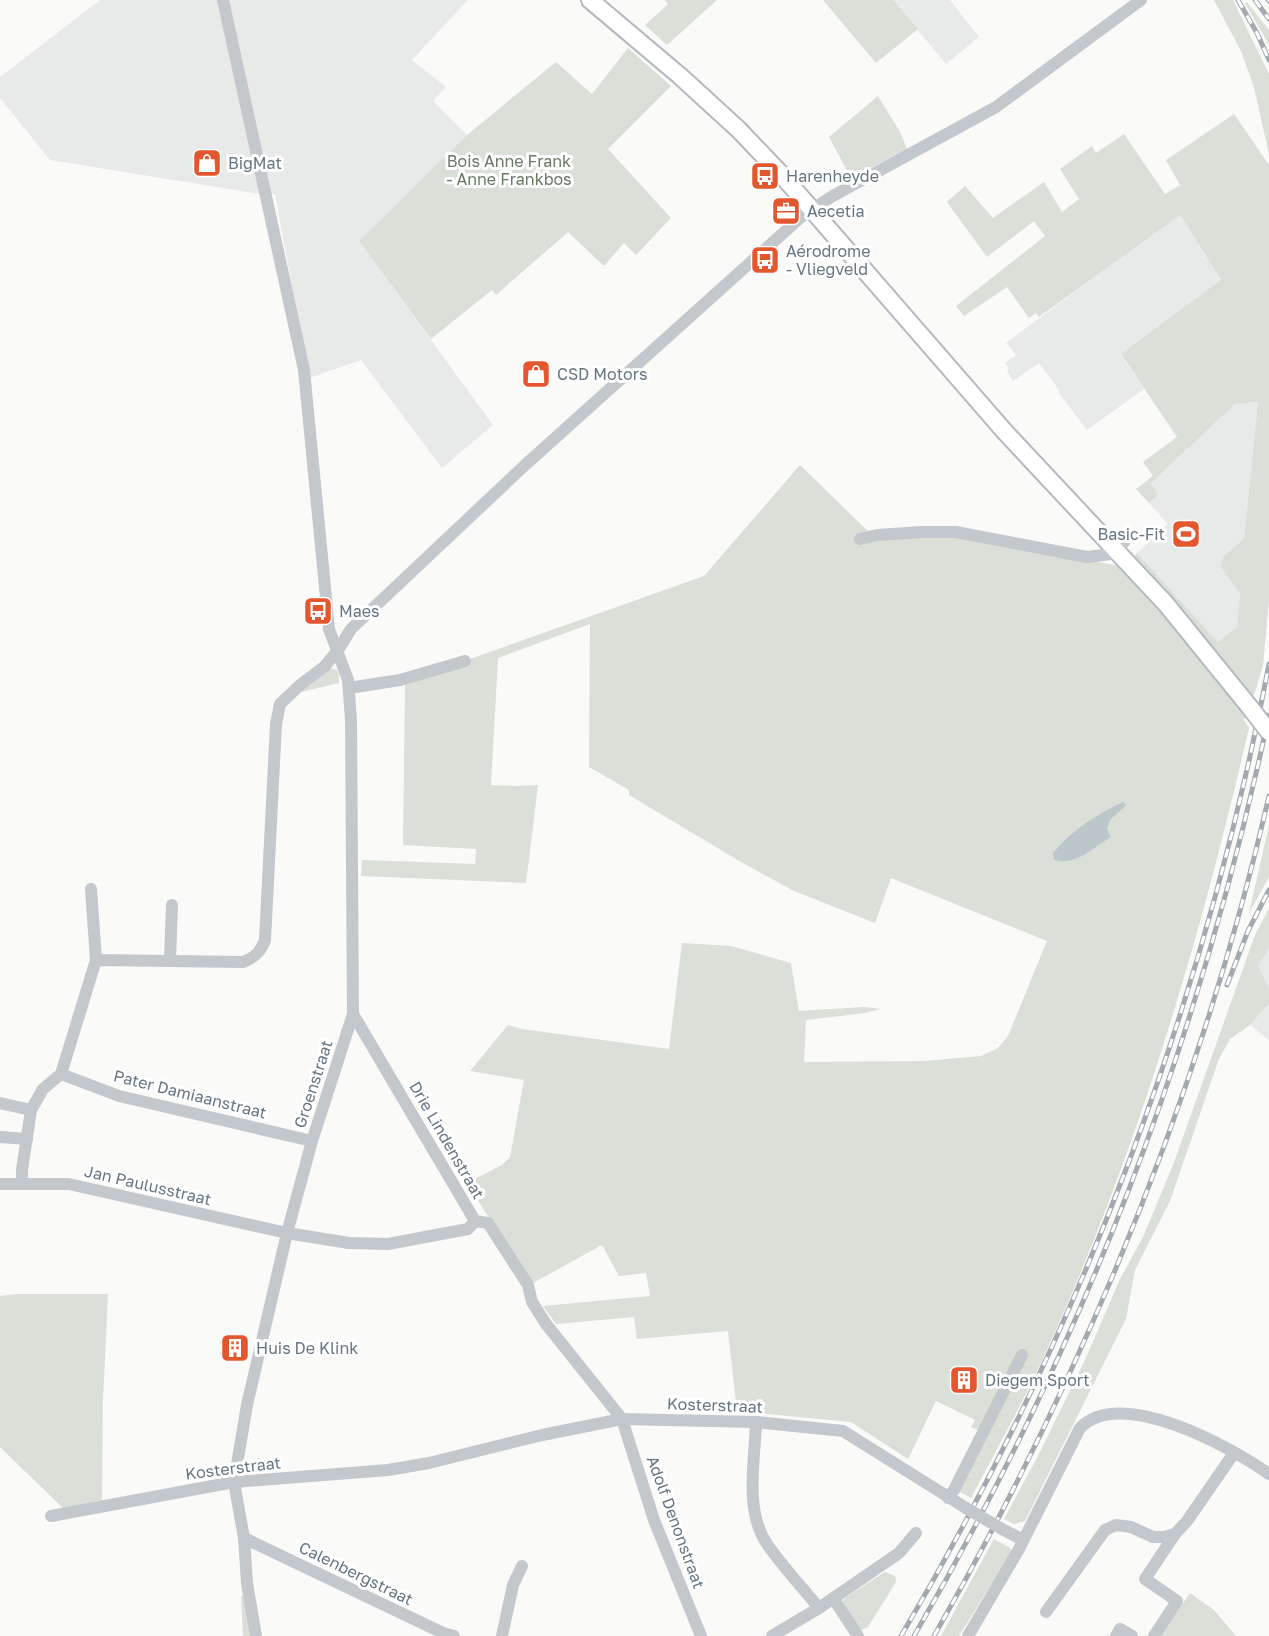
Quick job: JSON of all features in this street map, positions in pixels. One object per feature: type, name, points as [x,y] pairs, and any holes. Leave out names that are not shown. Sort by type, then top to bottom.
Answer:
[{"type":"main road","points":[[590,0],[730,122],[813,209],[1005,432],[1121,546],[1269,732]]},
{"type":"street","name":"Groenstraat","points":[[223,0],[304,370],[329,629],[339,650],[349,688],[351,720],[353,1014],[312,1141],[287,1233],[247,1405],[234,1482],[244,1538],[247,1583],[256,1636]]},
{"type":"street","points":[[96,960],[243,962],[251,959],[262,948],[265,940],[276,724],[280,705],[300,685],[324,667],[339,650],[351,629],[524,466],[797,220],[831,197],[996,107],[1141,0]]},
{"type":"street","points":[[860,539],[877,535],[956,532],[1087,557],[1112,554],[1121,546]]},
{"type":"street","points":[[349,688],[400,680],[465,661]]},
{"type":"street","points":[[22,1184],[31,1110],[43,1089],[61,1074],[96,960],[91,889]]},
{"type":"street","points":[[170,960],[172,905]]},
{"type":"street","name":"Drie Lindenstraat","points":[[353,1014],[475,1221],[488,1223],[528,1285],[532,1302],[546,1324],[622,1419]]},
{"type":"street","name":"Pater Damiaanstraat","points":[[61,1074],[119,1096],[312,1141]]},
{"type":"street","points":[[0,1103],[31,1110]]},
{"type":"street","points":[[0,1137],[27,1139]]},
{"type":"street","name":"Jan Paulusstraat","points":[[0,1184],[69,1184],[287,1233],[349,1243],[388,1244],[468,1229],[475,1221]]},
{"type":"street","points":[[948,1498],[1022,1355]]},
{"type":"street","points":[[968,1636],[1023,1540],[1080,1428],[1089,1419],[1109,1415],[1150,1417],[1183,1427],[1269,1474]]},
{"type":"street","name":"Kosterstraat","points":[[51,1516],[234,1482],[388,1470],[429,1463],[622,1419],[756,1422],[843,1431],[948,1498],[1023,1540]]},
{"type":"street","name":"Adolf Denonstraat","points":[[622,1419],[654,1520],[701,1636]]},
{"type":"street","points":[[756,1422],[753,1500],[757,1521],[766,1543],[819,1608]]},
{"type":"street","points":[[1154,1636],[1178,1601],[1145,1579],[1234,1453]]},
{"type":"street","points":[[1046,1612],[1105,1530],[1116,1525],[1131,1527],[1153,1537],[1175,1534]]},
{"type":"street","points":[[772,1636],[833,1599],[899,1553],[916,1533]]},
{"type":"street","name":"Calenbergstraat","points":[[244,1538],[443,1634],[454,1636]]},
{"type":"street","points":[[502,1636],[513,1585],[522,1566]]},
{"type":"street","points":[[833,1599],[858,1636]]},
{"type":"street","points":[[1116,1636],[1120,1629],[1132,1636]]},
{"type":"shaded area","points":[[100,0],[468,0],[412,60],[446,87],[433,101],[467,135],[359,241],[493,425],[442,468],[361,360],[309,378],[275,194],[254,193],[50,160],[0,98],[0,77]]},
{"type":"shaded area","points":[[893,0],[950,0],[979,37],[946,64]]},
{"type":"shaded area","points":[[1179,214],[1221,280],[1121,355],[1144,389],[1087,430],[1039,363],[1013,381],[1005,363],[1016,355],[1006,343]]},
{"type":"shaded area","points":[[1258,402],[1244,540],[1224,556],[1240,593],[1237,627],[1218,642],[1137,553],[1168,524],[1149,503],[1158,495],[1151,483],[1235,404]]},
{"type":"shaded area","points":[[1123,802],[1126,805],[1110,820],[1107,829],[1111,837],[1077,858],[1054,860],[1053,853],[1077,830]]},
{"type":"shaded area","points":[[1269,948],[1269,988],[1258,966]]},
{"type":"shaded area","points":[[1269,1004],[1269,1040],[1250,1025]]},
{"type":"green space","points":[[665,0],[717,0],[667,45],[645,25],[668,4]]},
{"type":"green space","points":[[823,0],[893,0],[918,29],[876,63]]},
{"type":"green space","points":[[1214,0],[1233,0],[1269,74],[1269,155],[1254,87],[1241,51]]},
{"type":"green space","points":[[1247,2],[1269,30],[1269,45],[1245,3]]},
{"type":"green space","name":"Bois Anne Frank - Anne Frankbos","points":[[628,48],[671,86],[608,149],[671,218],[636,255],[624,243],[604,266],[568,232],[496,295],[492,290],[431,339],[359,241],[467,135],[556,62],[592,94]]},
{"type":"green space","points":[[878,96],[900,132],[907,149],[851,178],[829,137]]},
{"type":"green space","points":[[1234,114],[1269,165],[1269,601],[1263,665],[1244,720],[1249,728],[1208,891],[1185,973],[1133,1135],[1104,1214],[1038,1369],[971,1498],[951,1487],[980,1431],[971,1427],[975,1420],[936,1401],[908,1459],[851,1422],[737,1411],[728,1331],[637,1339],[634,1317],[556,1324],[543,1306],[650,1296],[646,1273],[619,1276],[602,1245],[531,1284],[467,1183],[502,1165],[510,1157],[524,1080],[470,1071],[508,1025],[522,1029],[669,1049],[682,943],[731,946],[791,963],[799,1011],[864,1007],[881,1009],[806,1020],[804,1062],[924,1061],[981,1056],[998,1048],[1008,1036],[1047,941],[891,878],[875,923],[794,891],[629,795],[629,790],[589,767],[590,624],[498,658],[491,785],[538,785],[526,883],[361,876],[362,860],[475,864],[476,849],[403,845],[405,685],[403,681],[414,673],[473,658],[704,576],[800,465],[876,539],[956,535],[1125,567],[1137,553],[1218,642],[1237,627],[1240,593],[1220,566],[1224,556],[1244,539],[1258,402],[1235,404],[1151,483],[1158,495],[1149,503],[1136,489],[1153,476],[1143,462],[1177,437],[1121,354],[1221,280],[1180,215],[1039,317],[1036,313],[1029,318],[1007,287],[964,316],[956,306],[1045,236],[1034,221],[987,257],[947,202],[965,186],[993,218],[1044,182],[1062,212],[1079,199],[1060,169],[1092,146],[1096,153],[1124,134],[1165,194],[1180,185],[1166,160]]},
{"type":"green space","points":[[330,668],[337,670],[339,683],[301,692],[299,690]]},
{"type":"green space","points":[[1269,825],[1269,877],[1249,913]]},
{"type":"green space","points":[[1269,908],[1269,948],[1258,966],[1269,988],[1269,1004],[1250,1025],[1230,1039],[1219,1059],[1170,1201],[1135,1270],[1126,1319],[1025,1521],[1014,1524],[1004,1519],[1037,1458],[1085,1360],[1120,1279],[1143,1237],[1173,1165],[1255,935]]},
{"type":"green space","points":[[108,1294],[103,1400],[102,1500],[64,1509],[0,1447],[0,1296]]},
{"type":"green space","points":[[994,1539],[1012,1551],[959,1636],[941,1636]]},
{"type":"green space","points":[[885,1572],[895,1576],[896,1582],[868,1627],[861,1630],[855,1627],[843,1601]]},
{"type":"green space","points":[[1190,1593],[1214,1610],[1236,1636],[1160,1636]]},
{"type":"green space","points":[[245,1594],[251,1636],[243,1636],[241,1596]]},
{"type":"railway","points":[[1238,0],[1269,60]]},
{"type":"railway","points":[[1255,0],[1269,19]]},
{"type":"railway","points":[[901,1636],[965,1522],[1024,1405],[1079,1287],[1127,1166],[1171,1043],[1209,918],[1242,792],[1269,664]]},
{"type":"railway","points":[[914,1636],[975,1526],[1031,1416],[1082,1304],[1129,1190],[1170,1075],[1208,957],[1241,837],[1269,715]]},
{"type":"railway","points":[[934,1636],[989,1537],[1040,1435],[1088,1333],[1132,1228],[1173,1123],[1209,1015],[1241,906],[1269,796]]},
{"type":"railway","points":[[1227,985],[1248,931],[1269,890]]},
{"type":"place","name":"BigMat","points":[[207,163]]},
{"type":"place","name":"Harenheyde","points":[[765,176]]},
{"type":"place","name":"Aecetia","points":[[786,211]]},
{"type":"place","name":"Aérodrome - Vliegveld","points":[[765,260]]},
{"type":"place","name":"CSD Motors","points":[[536,374]]},
{"type":"place","name":"Basic-Fit","points":[[1186,534]]},
{"type":"place","name":"Maes","points":[[318,611]]},
{"type":"place","name":"Huis De Klink","points":[[235,1348]]},
{"type":"place","name":"Diegem Sport","points":[[964,1380]]}]
